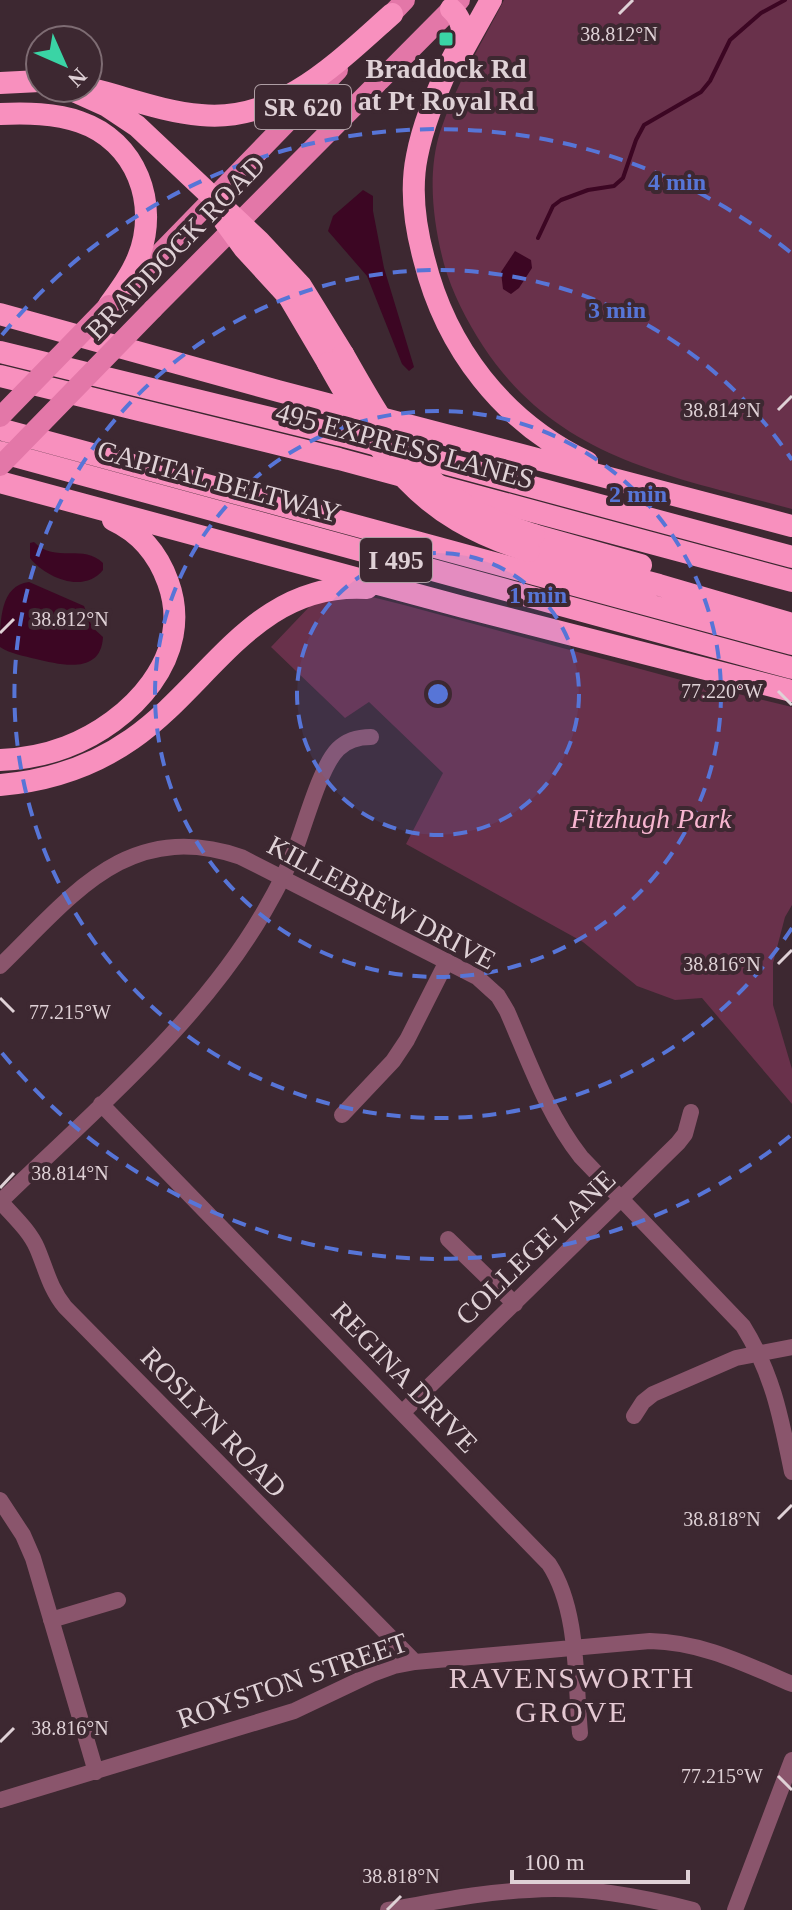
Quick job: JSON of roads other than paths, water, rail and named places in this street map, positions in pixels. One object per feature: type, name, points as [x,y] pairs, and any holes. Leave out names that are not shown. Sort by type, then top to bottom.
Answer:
[{"type":"highway","points":[[436,94],[491,0]]},
{"type":"highway","points":[[451,3],[459,18],[462,39],[426,121],[416,158],[413,196],[418,237],[428,277],[444,319],[462,353],[500,400],[539,434],[570,454],[607,471],[674,494]]},
{"type":"highway","points":[[104,92],[201,115],[245,113],[289,96],[315,79],[398,7]]},
{"type":"highway","points":[[0,83],[24,82]]},
{"type":"highway","points":[[103,104],[137,126],[214,199],[235,227],[293,276],[336,358],[386,429],[415,465],[435,483],[532,543],[792,624]]},
{"type":"highway","points":[[0,114],[43,115],[77,121],[106,135],[134,166],[145,194],[145,234],[138,259],[109,305]]},
{"type":"highway","points":[[0,314],[278,391],[792,526]]},
{"type":"highway","points":[[0,352],[309,427],[792,557]]},
{"type":"highway","name":"495 EXPRESS LANES","points":[[0,376],[352,462],[792,581]]},
{"type":"highway","name":"I 495","points":[[0,429],[792,644]]},
{"type":"highway","name":"CAPITAL BELTWAY","points":[[0,452],[792,668]]},
{"type":"highway","points":[[0,482],[792,691]]},
{"type":"highway","points":[[0,760],[25,758],[66,747],[108,724],[146,691],[170,650],[174,634],[174,603],[166,576],[153,551],[143,539],[120,523],[72,500]]},
{"type":"highway","points":[[532,543],[792,610]]},
{"type":"highway","points":[[0,785],[32,782],[66,773],[133,739],[250,627],[277,607],[326,590],[346,588],[362,587],[424,595]]},
{"type":"main road","name":"BRADDOCK ROAD","points":[[0,466],[451,3]]},
{"type":"main road","name":"BRADDOCK ROAD","points":[[0,417],[398,7]]},
{"type":"street","points":[[0,1202],[198,1005],[246,941],[283,876],[331,758],[347,742],[371,737]]},
{"type":"street","name":"KILLEBREW DRIVE","points":[[0,966],[82,886],[113,864],[133,855],[171,847],[207,848],[241,857],[477,977],[498,996],[566,1138],[729,1309],[759,1352],[777,1396],[792,1472]]},
{"type":"street","points":[[342,1115],[393,1061],[447,961]]},
{"type":"street","name":"REGINA DRIVE","points":[[101,1104],[549,1564],[565,1595],[580,1733]]},
{"type":"street","name":"COLLEGE LANE","points":[[403,1412],[678,1143],[685,1134],[691,1112]]},
{"type":"street","name":"ROSLYN ROAD","points":[[0,1202],[37,1246],[49,1283],[65,1307],[415,1662]]},
{"type":"street","points":[[448,1239],[515,1304]]},
{"type":"street","points":[[634,1416],[653,1394],[736,1358],[792,1347]]},
{"type":"street","points":[[0,1500],[23,1535],[33,1558],[96,1772]]},
{"type":"street","points":[[51,1620],[118,1600]]},
{"type":"street","name":"ROYSTON STREET","points":[[0,1800],[294,1711],[372,1674],[415,1662],[650,1641],[686,1643],[729,1656],[792,1684]]},
{"type":"street","points":[[735,1910],[788,1782],[792,1760]]},
{"type":"street","points":[[390,1910],[485,1894],[549,1889],[624,1894],[693,1910]]},
{"type":"waterway","points":[[538,238],[553,206],[561,200],[588,190],[614,186],[623,178],[644,125],[701,92],[710,81],[730,40],[761,13],[785,0]]},
{"type":"place","name":"Braddock Rd at Pt Royal Rd","points":[[446,39]]},
{"type":"district","name":"RAVENSWORTH GROVE","points":[[572,1695]]},
{"type":"park label","name":"Fitzhugh Park","points":[[651,818]]}]
